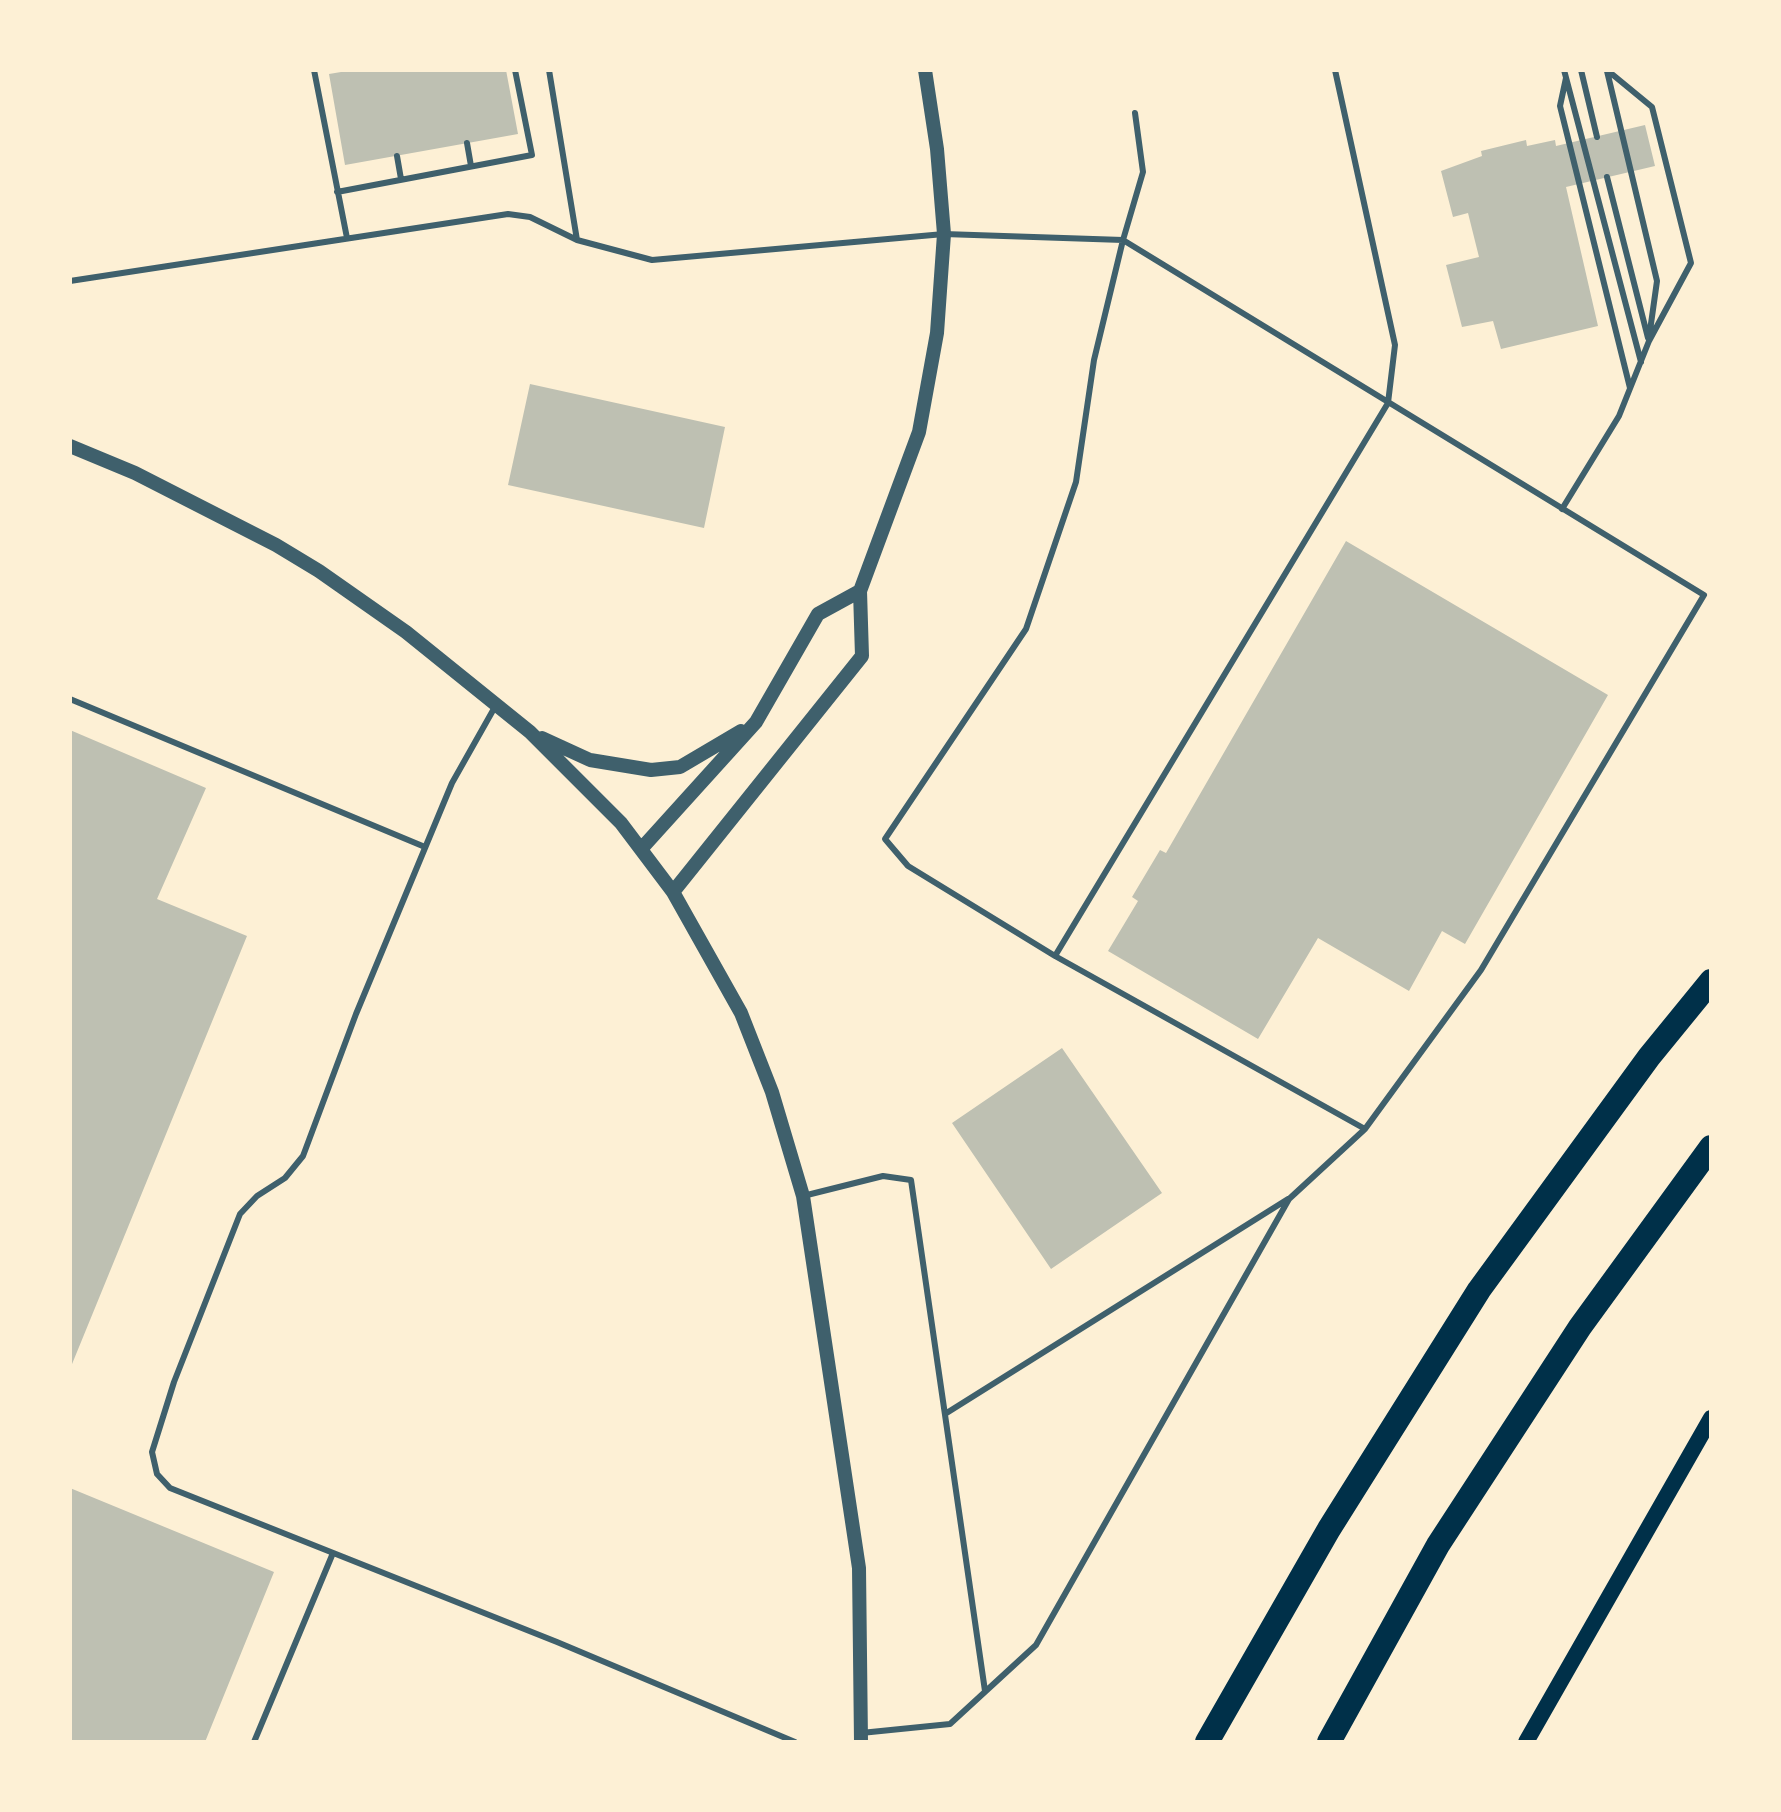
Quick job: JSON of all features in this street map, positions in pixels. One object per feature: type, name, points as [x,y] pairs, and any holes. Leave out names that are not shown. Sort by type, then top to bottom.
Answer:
[{"type":"highway","points":[[1207,1742],[1329,1529],[1479,1290],[1649,1057],[1711,981]]},
{"type":"highway","points":[[1329,1742],[1446,1532],[1580,1327],[1711,1147]]},
{"type":"main road","points":[[1526,1742],[1711,1418]]},
{"type":"street","points":[[673,892],[862,656],[860,591],[919,432],[937,333],[944,234],[925,70]]},
{"type":"street","points":[[70,446],[135,473],[319,571],[406,632],[530,732],[642,848],[673,892],[741,1013],[772,1092],[803,1196],[859,1568],[861,1738]]},
{"type":"street","points":[[642,848],[756,722],[818,614],[860,591]]},
{"type":"street","points":[[530,732],[590,760],[651,770],[680,767],[756,722]]},
{"type":"lane","points":[[314,70],[347,238]]},
{"type":"lane","points":[[337,192],[532,155],[515,70]]},
{"type":"lane","points":[[549,70],[577,240]]},
{"type":"lane","points":[[1055,956],[1388,403],[1395,345],[1335,70]]},
{"type":"lane","points":[[1564,70],[1641,362]]},
{"type":"lane","points":[[1581,70],[1597,137]]},
{"type":"lane","points":[[1562,509],[1619,416],[1649,341],[1691,263],[1652,107],[1607,70]]},
{"type":"lane","points":[[1607,70],[1657,281],[1649,341]]},
{"type":"lane","points":[[1566,78],[1560,106],[1630,388]]},
{"type":"lane","points":[[1135,113],[1143,172],[1094,360],[1076,482],[1026,629],[885,839],[908,866],[1055,956],[1365,1129]]},
{"type":"lane","points":[[467,143],[471,166]]},
{"type":"lane","points":[[397,156],[401,179]]},
{"type":"lane","points":[[1607,177],[1649,341]]},
{"type":"lane","points":[[70,281],[508,214],[530,217],[577,240],[652,260],[944,234],[1123,240],[1704,595],[1481,970],[1365,1129],[1289,1199],[945,1414]]},
{"type":"lane","points":[[70,699],[425,847]]},
{"type":"lane","points":[[497,703],[452,783],[303,1156],[285,1178],[257,1196],[240,1214],[174,1382],[152,1452],[157,1474],[170,1488],[795,1742]]},
{"type":"lane","points":[[803,1196],[883,1176],[911,1180],[985,1691]]},
{"type":"lane","points":[[861,1738],[950,1724],[1036,1645],[1289,1199]]},
{"type":"lane","points":[[254,1742],[333,1553]]},
{"type":"building","points":[[353,70],[506,70],[518,134],[345,165],[329,74]]},
{"type":"building","points":[[1645,125],[1655,166],[1566,187],[1598,326],[1501,349],[1493,321],[1462,327],[1446,265],[1479,257],[1468,213],[1453,217],[1441,171],[1482,156],[1481,151],[1526,140],[1527,146],[1555,140],[1556,146]]},
{"type":"building","points":[[530,384],[725,427],[704,528],[508,485]]},
{"type":"building","points":[[1346,541],[1608,695],[1465,944],[1442,931],[1409,991],[1318,938],[1258,1039],[1108,951],[1138,901],[1132,897],[1160,850],[1166,853]]},
{"type":"building","points":[[70,730],[206,788],[157,899],[247,936],[70,1369]]},
{"type":"building","points":[[1062,1048],[1162,1193],[1051,1269],[952,1123]]},
{"type":"building","points":[[70,1488],[274,1572],[205,1742],[70,1742]]}]
